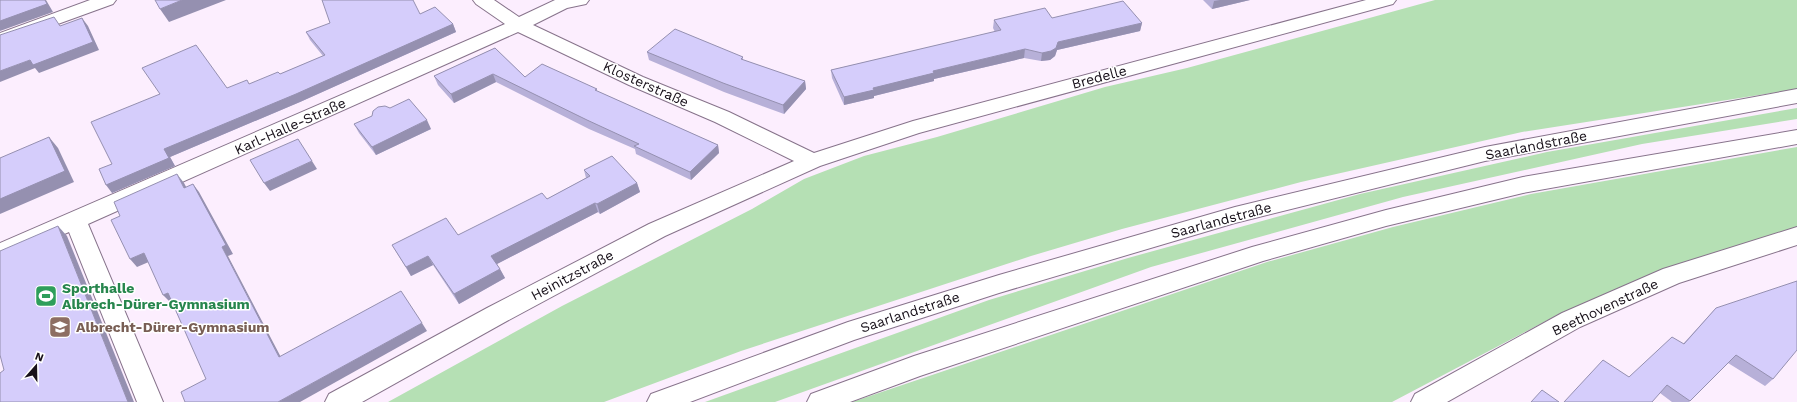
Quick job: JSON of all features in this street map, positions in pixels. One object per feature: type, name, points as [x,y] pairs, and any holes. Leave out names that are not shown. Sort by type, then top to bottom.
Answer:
[{"type":"main road","points":[[0,39],[107,0]]},
{"type":"main road","name":"Klosterstraße","points":[[482,0],[518,25],[636,81],[722,117],[814,161]]},
{"type":"main road","name":"Karl-Halle-Straße","points":[[0,253],[76,221],[518,25],[561,4],[580,0]]},
{"type":"main road","name":"Bredelle","points":[[814,161],[913,128],[1387,0]]},
{"type":"main road","name":"Saarlandstraße","points":[[660,402],[856,330],[999,284],[1234,216],[1485,154],[1797,96]]},
{"type":"main road","points":[[820,402],[914,367],[1260,253],[1371,222],[1523,185],[1797,137]]},
{"type":"main road","name":"Heinitzstraße","points":[[338,402],[496,315],[657,230],[814,161]]},
{"type":"main road","points":[[76,221],[150,402]]},
{"type":"main road","name":"Beethovenstraße","points":[[1424,402],[1571,320],[1671,276],[1797,236]]},
{"type":"green space","points":[[1435,0],[1797,0],[1797,89],[1522,132],[1301,182],[1122,229],[1031,256],[741,351],[604,402],[388,402],[562,306],[752,209],[804,179],[864,156],[937,137],[1105,87],[1187,68]]},
{"type":"green space","points":[[1797,108],[1797,119],[1642,144],[1403,197],[1151,267],[775,402],[705,402],[989,300],[1128,258],[1360,194],[1547,152]]},
{"type":"green space","points":[[1797,147],[1797,230],[1661,272],[1563,312],[1392,402],[852,402],[1267,262],[1393,227],[1531,194]]},
{"type":"building","points":[[0,0],[45,0],[47,4],[0,21]]},
{"type":"building","points":[[155,0],[182,0],[160,9]]},
{"type":"building","points":[[322,0],[413,0],[420,14],[435,7],[453,24],[296,94],[164,149],[169,158],[106,185],[99,169],[112,164],[91,122],[160,94],[142,68],[196,45],[227,88],[247,80],[249,84],[278,72],[280,74],[325,55],[306,32],[330,23]]},
{"type":"building","points":[[1123,1],[1142,23],[1058,42],[1056,48],[1051,51],[1042,53],[1025,49],[933,71],[934,73],[873,88],[874,90],[844,97],[831,70],[1001,30],[994,20],[1045,8],[1052,18]]},
{"type":"building","points":[[54,17],[60,26],[82,18],[93,42],[33,65],[30,60],[0,71],[0,35]]},
{"type":"building","points":[[675,29],[743,57],[741,59],[805,81],[783,105],[723,83],[647,52]]},
{"type":"building","points":[[495,48],[525,77],[542,64],[597,89],[595,90],[718,145],[690,172],[634,146],[639,144],[493,74],[451,94],[434,76]]},
{"type":"building","points":[[409,99],[427,120],[372,147],[354,124],[372,116],[373,111],[378,107],[385,106],[390,108]]},
{"type":"building","points":[[49,137],[65,171],[0,199],[0,158]]},
{"type":"building","points":[[298,139],[312,161],[264,183],[250,160]]},
{"type":"building","points":[[612,156],[637,183],[491,256],[500,269],[454,294],[428,256],[406,267],[392,245],[446,218],[458,235],[542,193],[547,199],[590,176],[584,170]]},
{"type":"building","points":[[177,174],[184,188],[193,184],[226,245],[222,247],[279,357],[401,291],[422,323],[278,402],[185,402],[181,392],[206,379],[168,293],[163,295],[144,253],[130,259],[111,220],[120,216],[114,202]]},
{"type":"building","name":"Albrecht-Dürer-Gymnasium","points":[[58,226],[128,402],[0,402],[0,373],[4,370],[0,355],[0,251]]},
{"type":"building","points":[[1797,281],[1797,350],[1773,379],[1736,355],[1690,401],[1667,385],[1652,402],[1564,402],[1603,360],[1629,377],[1672,337],[1684,344],[1716,308]]},
{"type":"building","points":[[1542,390],[1559,402],[1531,402]]},
{"type":"place","name":"Sporthalle Albrech-Dürer-Gymnasium","points":[[46,296]]},
{"type":"place","name":"Albrecht-Dürer-Gymnasium","points":[[60,327]]}]
